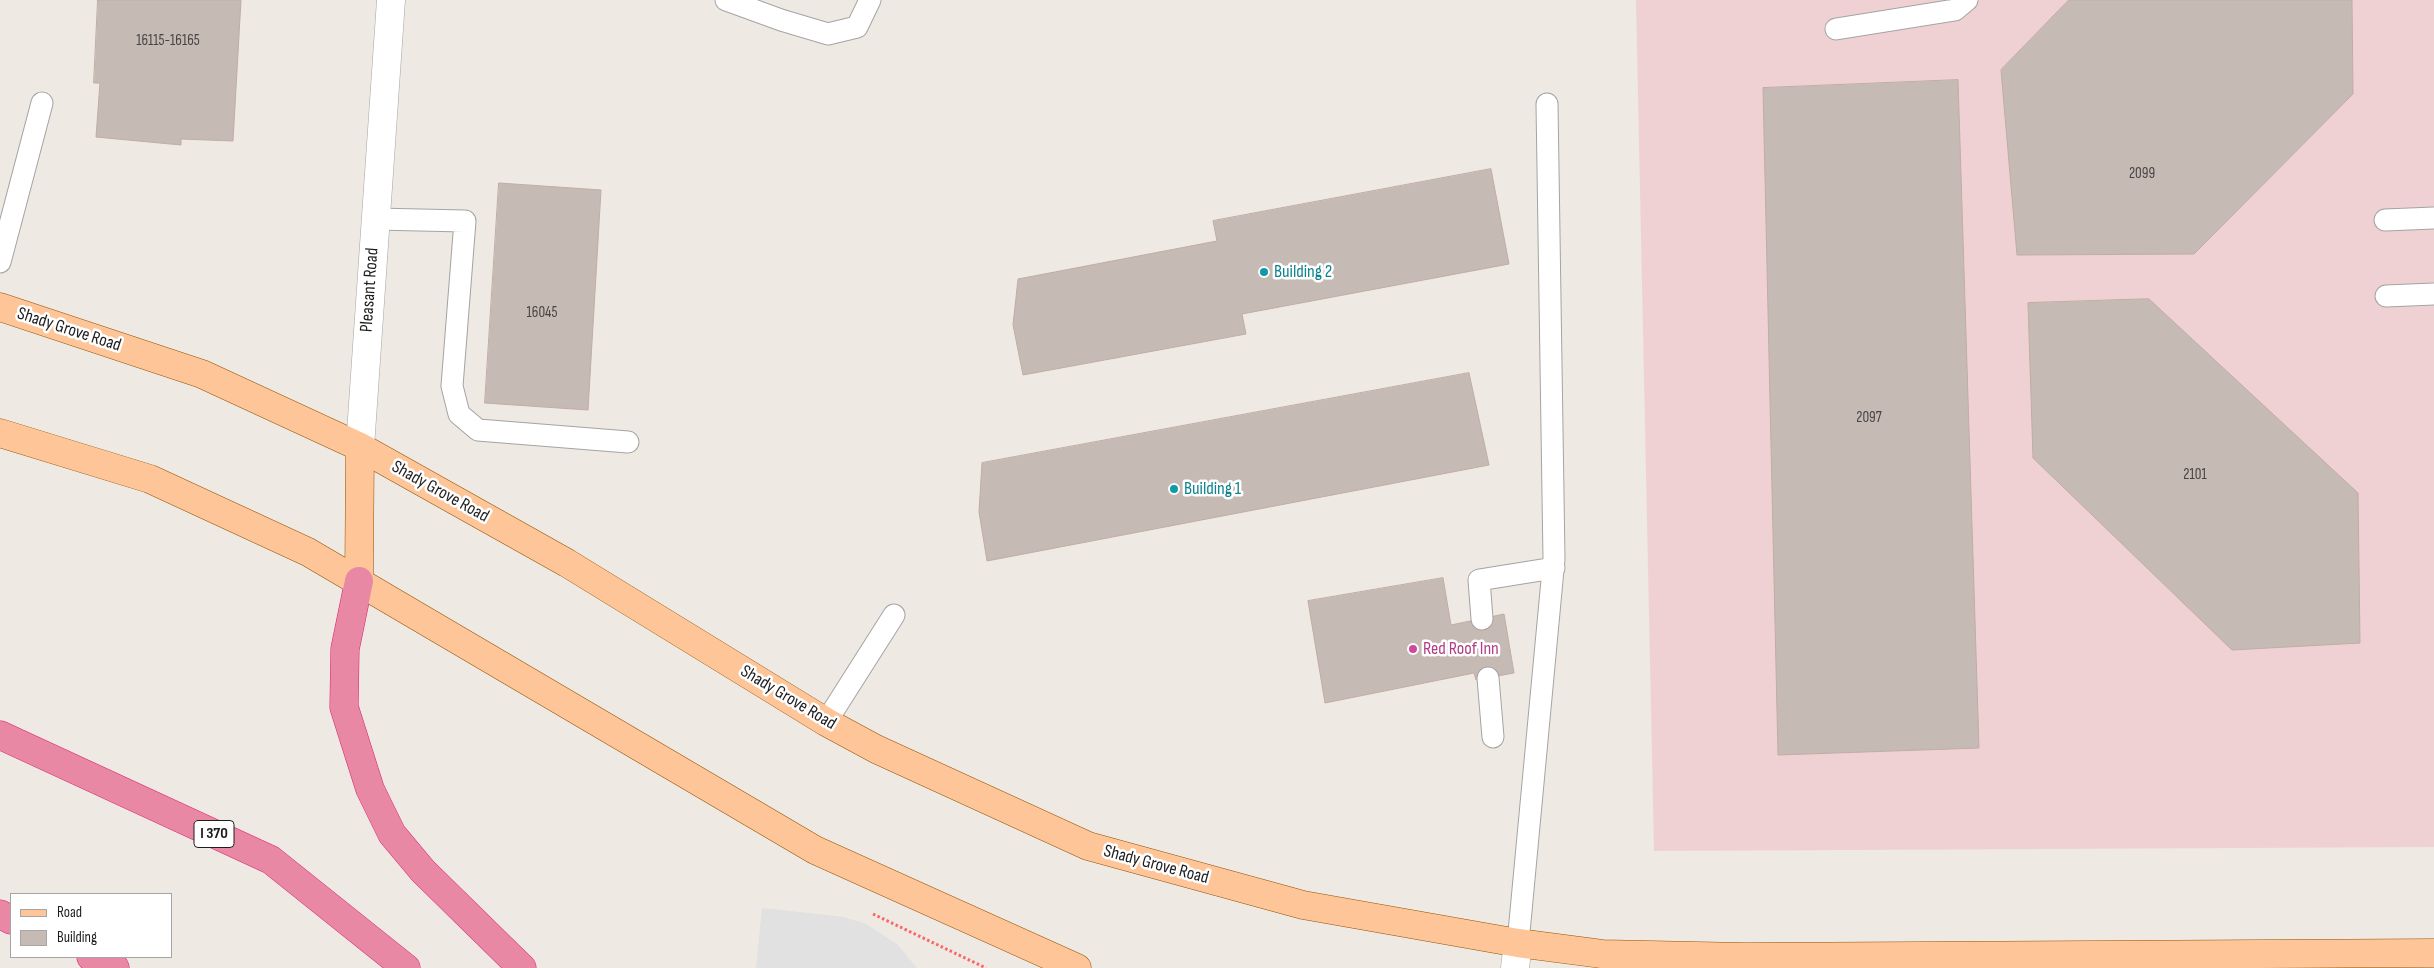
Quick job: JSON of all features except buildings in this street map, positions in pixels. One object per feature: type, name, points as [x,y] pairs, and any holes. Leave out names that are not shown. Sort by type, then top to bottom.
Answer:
[{"type":"highway","points":[[359,581],[345,649],[344,707],[370,789],[392,834],[398,842],[423,871],[522,968]]},
{"type":"highway","name":"I 370","points":[[0,735],[271,860],[406,968]]},
{"type":"highway","points":[[93,958],[116,968]]},
{"type":"main road","name":"Shady Grove Road","points":[[0,307],[202,374],[360,447],[567,563],[826,722],[876,749],[1088,846],[1303,905],[1516,956],[1602,954],[1745,957],[2434,953]]},
{"type":"main road","points":[[0,433],[150,479],[308,552],[509,672],[815,850],[1077,968]]},
{"type":"main road","name":"Pleasant Road","points":[[359,581],[360,447]]},
{"type":"street","name":"Pleasant Road","points":[[360,447],[391,0]]},
{"type":"lane","points":[[726,0],[781,20],[828,34],[857,27],[870,0]]},
{"type":"lane","points":[[1836,29],[1955,10],[1966,0]]},
{"type":"lane","points":[[0,262],[10,188],[42,103]]},
{"type":"lane","points":[[1516,956],[1554,568],[1547,104]]},
{"type":"lane","points":[[2385,220],[2434,218]]},
{"type":"lane","points":[[375,219],[465,221],[452,386],[460,414],[478,430],[628,442]]},
{"type":"lane","points":[[2386,296],[2434,294]]},
{"type":"lane","points":[[1482,619],[1479,580],[1554,568]]},
{"type":"lane","points":[[826,722],[894,615]]},
{"type":"lane","points":[[1488,678],[1493,738]]},
{"type":"shaded area","points":[[1636,0],[2434,0],[2434,847],[1654,851]]},
{"type":"shaded area","points":[[762,908],[844,917],[866,924],[898,945],[917,968],[756,968]]},
{"type":"place","name":"Building 2","points":[[1264,272]]},
{"type":"place","name":"Building 1","points":[[1174,489]]},
{"type":"place","name":"Red Roof Inn","points":[[1413,649]]}]
